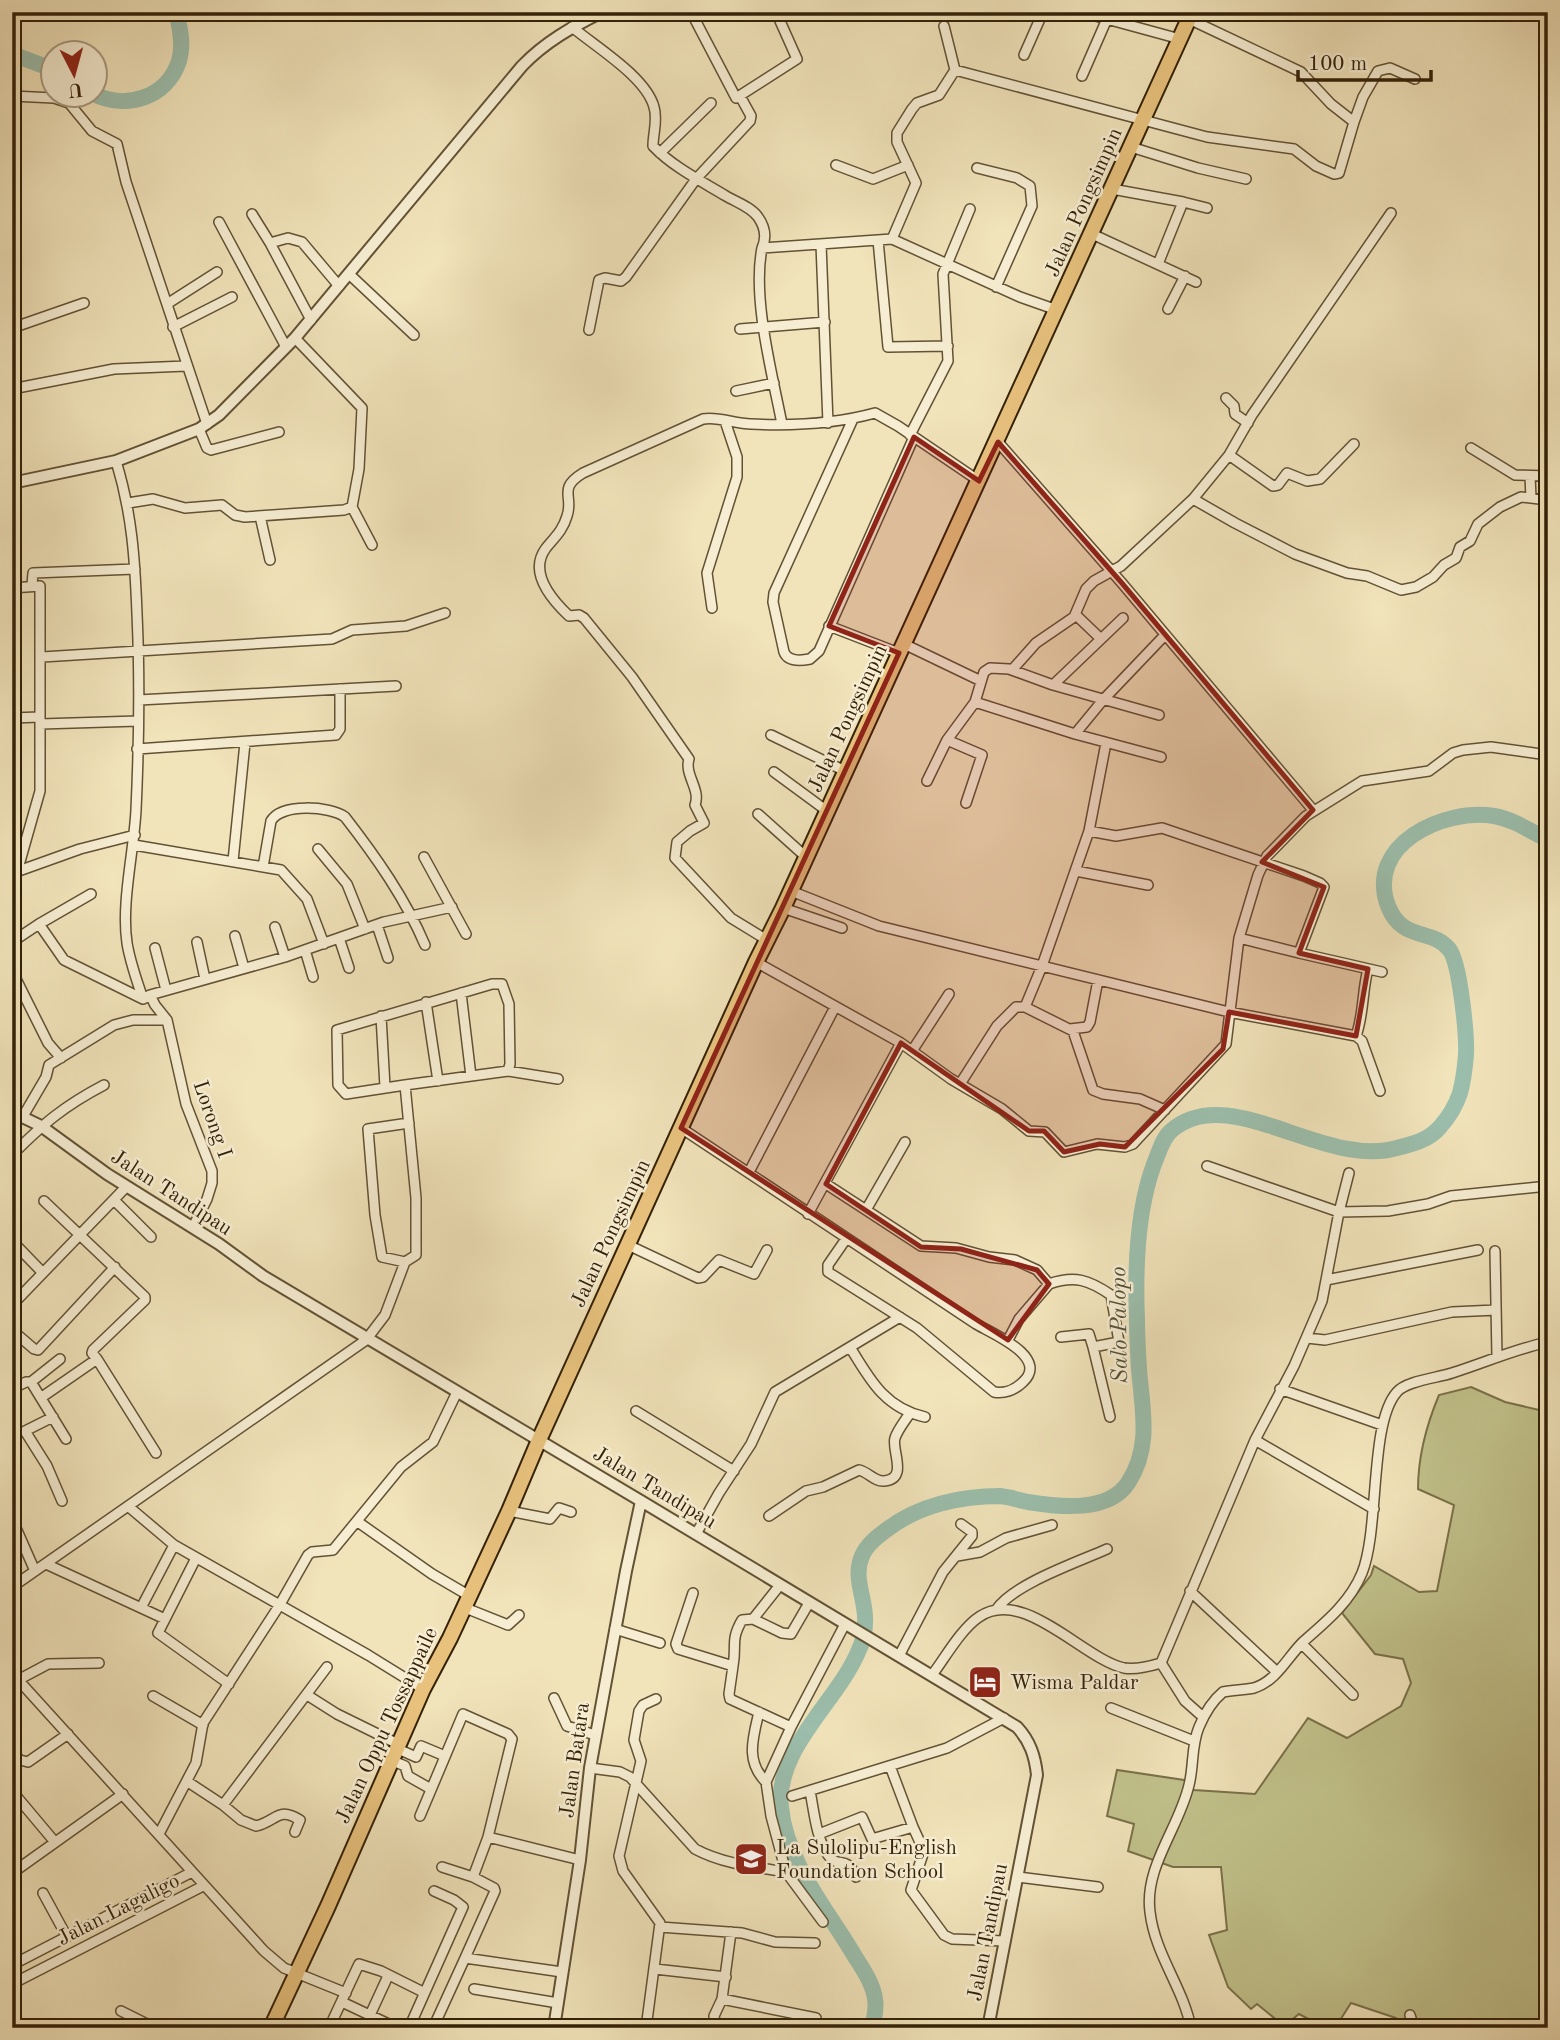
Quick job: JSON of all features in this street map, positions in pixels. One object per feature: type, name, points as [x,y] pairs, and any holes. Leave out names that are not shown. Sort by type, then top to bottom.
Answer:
[{"type":"main road","name":"Jalan Pongsimpin","points":[[539,1440],[756,962],[998,442],[1191,15]]},
{"type":"main road","name":"Jalan Oppu Tossappaile","points":[[276,2026],[296,1974],[423,1689],[450,1638],[539,1440]]},
{"type":"street","points":[[12,483],[116,461],[203,426],[219,415],[311,320],[522,66],[541,48],[572,27],[602,12]]},
{"type":"street","points":[[691,12],[734,97],[740,96],[797,58],[776,12]]},
{"type":"street","points":[[1024,55],[1043,12]]},
{"type":"street","points":[[1081,12],[1108,16],[1180,39]]},
{"type":"street","points":[[1191,15],[1301,72],[1331,104],[1354,122]]},
{"type":"street","points":[[1082,76],[1108,16]]},
{"type":"street","points":[[892,239],[915,186],[915,179],[897,138],[901,125],[916,104],[940,94],[955,70],[944,26]]},
{"type":"street","points":[[572,27],[647,92],[654,106],[656,119],[653,146],[696,178],[756,214],[766,235],[762,248],[761,290],[764,327],[782,424]]},
{"type":"street","points":[[955,70],[1207,137],[1294,149],[1316,166],[1334,174],[1342,169],[1363,97],[1378,71],[1390,68],[1415,79]]},
{"type":"street","points":[[12,96],[54,98],[69,103],[92,131],[117,144],[126,182],[186,366],[207,448],[211,450],[279,432]]},
{"type":"street","points":[[589,330],[599,280],[605,278],[618,281],[626,277],[696,178],[750,121],[751,116],[740,96]]},
{"type":"street","points":[[660,153],[712,103]]},
{"type":"street","points":[[1131,147],[1198,168],[1246,179]]},
{"type":"street","points":[[836,165],[875,179],[908,164]]},
{"type":"street","points":[[977,168],[1017,178],[1030,186],[1032,206],[996,287]]},
{"type":"street","points":[[1112,189],[1208,208]]},
{"type":"street","points":[[1158,264],[1183,202]]},
{"type":"street","points":[[853,419],[773,598],[784,652],[789,659],[806,660],[815,657],[912,436],[945,368],[948,346],[943,274],[970,209]]},
{"type":"street","points":[[1012,670],[1044,637],[1076,615],[1094,581],[1113,572],[1193,499],[1229,455],[1391,213]]},
{"type":"street","points":[[252,214],[311,320]]},
{"type":"street","points":[[219,222],[286,348]]},
{"type":"street","points":[[1092,234],[1196,282]]},
{"type":"street","points":[[270,243],[288,238],[302,242],[339,286]]},
{"type":"street","points":[[762,248],[892,239],[996,287],[1057,310]]},
{"type":"street","points":[[878,240],[888,347],[948,346]]},
{"type":"street","points":[[821,244],[828,423]]},
{"type":"street","points":[[167,304],[217,272]]},
{"type":"street","points":[[349,274],[414,335]]},
{"type":"street","points":[[1168,309],[1185,276]]},
{"type":"street","points":[[173,327],[232,297]]},
{"type":"street","points":[[12,328],[84,303]]},
{"type":"street","points":[[740,329],[825,323]]},
{"type":"street","points":[[295,338],[362,408],[359,469],[352,507],[372,545]]},
{"type":"street","points":[[12,388],[114,369],[186,366]]},
{"type":"street","points":[[736,391],[774,383]]},
{"type":"street","points":[[1226,398],[1234,406],[1235,414],[1248,423]]},
{"type":"street","points":[[767,940],[731,918],[675,858],[677,842],[704,823],[695,804],[697,797],[687,767],[689,759],[611,649],[584,618],[579,615],[569,616],[549,596],[540,567],[543,555],[561,533],[568,515],[566,491],[576,477],[703,419],[750,424],[828,423],[878,414],[979,481]]},
{"type":"street","points":[[712,608],[707,573],[737,477],[737,457],[726,421]]},
{"type":"street","points":[[998,442],[1113,572],[1313,810]]},
{"type":"street","points":[[1229,455],[1274,486],[1287,473],[1307,481],[1320,480],[1354,444]]},
{"type":"street","points":[[1471,448],[1515,475],[1548,476]]},
{"type":"street","points":[[116,461],[128,503],[139,650],[138,749],[127,941],[147,997]]},
{"type":"street","points":[[1530,476],[1531,498]]},
{"type":"street","points":[[128,503],[153,499],[185,508],[222,505],[239,516],[347,510],[352,507]]},
{"type":"street","points":[[1193,499],[1295,554],[1347,573],[1367,576],[1401,590],[1416,587],[1456,558],[1460,547],[1470,541],[1478,524],[1500,507],[1514,499],[1548,500]]},
{"type":"street","points":[[260,516],[270,560]]},
{"type":"street","points":[[32,585],[33,573],[135,569]]},
{"type":"street","points":[[12,588],[40,586],[42,657],[40,791],[15,873]]},
{"type":"street","points":[[42,657],[332,639],[352,630],[406,626],[445,613]]},
{"type":"street","points":[[1076,615],[1101,639]]},
{"type":"street","points":[[1053,685],[1123,618]]},
{"type":"street","points":[[829,626],[902,649],[981,681]]},
{"type":"street","points":[[1075,734],[1103,700],[1165,635]]},
{"type":"street","points":[[927,780],[947,740],[975,702],[984,672],[990,668],[1012,670],[1053,685],[1159,715]]},
{"type":"street","points":[[139,701],[396,686]]},
{"type":"street","points":[[138,749],[336,735],[340,729],[340,689]]},
{"type":"street","points":[[975,702],[1075,734],[1161,757]]},
{"type":"street","points":[[12,718],[40,721],[138,721]]},
{"type":"street","points":[[771,735],[845,771]]},
{"type":"street","points":[[947,740],[983,756],[966,803]]},
{"type":"street","points":[[233,861],[245,743]]},
{"type":"street","points":[[1025,1007],[1089,831],[1107,743]]},
{"type":"street","points":[[756,962],[901,1044],[960,1084],[1002,1108],[1029,1131],[1045,1132],[1064,1153],[1100,1144],[1129,1147],[1223,1049],[1228,1037],[1239,938],[1263,862],[1313,810],[1362,781],[1429,771],[1453,753],[1463,750],[1491,747],[1548,755]]},
{"type":"street","points":[[774,772],[827,811]]},
{"type":"street","points":[[263,867],[274,816],[289,810],[333,810],[345,817],[375,857],[413,916],[425,945]]},
{"type":"street","points":[[758,814],[806,857]]},
{"type":"street","points":[[1089,831],[1116,836],[1162,828],[1312,879],[1324,887],[1299,953]]},
{"type":"street","points":[[15,873],[80,849],[134,840],[283,871],[307,899],[324,944]]},
{"type":"street","points":[[318,849],[347,884],[365,929]]},
{"type":"street","points":[[424,858],[466,934]]},
{"type":"street","points":[[1076,871],[1148,885]]},
{"type":"street","points":[[791,891],[871,924],[1230,1013],[1356,1036],[1362,1041],[1380,1091]]},
{"type":"street","points":[[12,942],[91,894]]},
{"type":"street","points":[[147,997],[285,957],[377,925],[452,907]]},
{"type":"street","points":[[783,908],[842,928]]},
{"type":"street","points":[[39,924],[64,960],[147,997],[167,1020]]},
{"type":"street","points":[[377,925],[388,958]]},
{"type":"street","points":[[275,927],[285,957]]},
{"type":"street","points":[[235,936],[244,968]]},
{"type":"street","points":[[339,938],[349,968]]},
{"type":"street","points":[[1239,938],[1382,972]]},
{"type":"street","points":[[197,942],[205,979]]},
{"type":"street","points":[[155,948],[166,990]]},
{"type":"street","points":[[305,950],[313,977]]},
{"type":"street","points":[[1356,1036],[1361,1023],[1362,998],[1368,969]]},
{"type":"street","points":[[12,971],[48,1043],[61,1058]]},
{"type":"street","points":[[960,1084],[1002,1021],[1016,1007],[1025,1007],[1057,1026],[1070,1029],[1087,1027],[1098,980]]},
{"type":"street","points":[[508,1072],[511,1045],[509,1004],[502,984],[492,984],[426,1002],[337,1030],[338,1085],[346,1094],[508,1072],[558,1079]]},
{"type":"street","points":[[461,993],[471,1076]]},
{"type":"street","points":[[912,1051],[949,994]]},
{"type":"street","points":[[426,1002],[438,1081]]},
{"type":"street","points":[[748,1172],[835,1007]]},
{"type":"street","points":[[381,1016],[385,1087]]},
{"type":"street","points":[[17,1115],[46,1077],[48,1066],[124,1022],[167,1020]]},
{"type":"street","name":"Lorong I","points":[[167,1020],[186,1104],[212,1171],[212,1183],[207,1199],[193,1227]]},
{"type":"street","points":[[1070,1029],[1092,1089],[1103,1094],[1140,1099],[1165,1110]]},
{"type":"street","points":[[808,1214],[901,1044]]},
{"type":"street","points":[[12,1155],[41,1126],[77,1099],[104,1085]]},
{"type":"street","points":[[12,1587],[366,1340],[385,1315],[405,1262],[416,1255],[416,1198],[405,1085]]},
{"type":"street","name":"Jalan Tandipau","points":[[17,1115],[41,1126],[126,1187],[193,1227],[263,1276],[366,1340],[641,1500],[1017,1727],[1035,1758],[1037,1775],[988,2028]]},
{"type":"street","points":[[405,1262],[382,1257],[375,1215],[368,1129],[409,1123]]},
{"type":"street","points":[[681,1128],[976,1324],[1008,1340],[1028,1362],[1030,1373],[1026,1380],[1014,1389],[995,1393],[928,1337],[828,1272],[828,1265],[846,1239]]},
{"type":"street","points":[[866,1210],[905,1142]]},
{"type":"street","points":[[1207,1166],[1339,1212],[1388,1211],[1428,1204],[1451,1196],[1548,1186]]},
{"type":"street","points":[[1161,1663],[1255,1440],[1307,1338],[1322,1301],[1349,1173]]},
{"type":"street","points":[[826,1184],[921,1246],[956,1248],[989,1257],[1015,1260],[1037,1270],[1049,1284]]},
{"type":"street","points":[[12,1305],[126,1187]]},
{"type":"street","points":[[114,1200],[151,1237]]},
{"type":"street","points":[[44,1201],[145,1298],[92,1351],[156,1453]]},
{"type":"street","points":[[12,1241],[43,1273]]},
{"type":"street","points":[[628,1245],[698,1278],[703,1277],[719,1260],[753,1274],[767,1250]]},
{"type":"street","points":[[1326,1280],[1478,1250]]},
{"type":"street","points":[[1495,1251],[1497,1357]]},
{"type":"street","points":[[12,1330],[38,1350],[115,1267]]},
{"type":"street","points":[[1008,1340],[1021,1315],[1049,1284],[1060,1280],[1085,1279],[1111,1295],[1119,1342],[1093,1347]]},
{"type":"street","points":[[1307,1338],[1325,1340],[1458,1311],[1496,1310]]},
{"type":"street","points":[[696,1534],[751,1444],[775,1392],[900,1317]]},
{"type":"street","points":[[1061,1337],[1089,1334],[1110,1418]]},
{"type":"street","points":[[1191,2028],[1185,2003],[1157,1945],[1149,1908],[1158,1863],[1189,1787],[1194,1741],[1203,1717],[1222,1693],[1258,1687],[1270,1680],[1302,1644],[1343,1605],[1357,1584],[1366,1560],[1382,1425],[1389,1404],[1399,1389],[1548,1342]]},
{"type":"street","points":[[850,1347],[875,1388],[910,1413],[925,1417]]},
{"type":"street","points":[[42,1397],[97,1359]]},
{"type":"street","points":[[12,1389],[31,1382],[60,1360]]},
{"type":"street","points":[[31,1382],[66,1439]]},
{"type":"street","points":[[1280,1389],[1382,1425]]},
{"type":"street","points":[[159,1834],[188,1782],[197,1759],[202,1724],[310,1553],[333,1550],[401,1467],[433,1442],[457,1392]]},
{"type":"street","points":[[636,1411],[734,1471]]},
{"type":"street","points":[[769,1516],[806,1491],[823,1488],[853,1472],[864,1471],[882,1481],[895,1475],[899,1462],[894,1442],[910,1413]]},
{"type":"street","points":[[53,1417],[26,1432],[47,1466],[62,1501]]},
{"type":"street","points":[[1255,1440],[1374,1509]]},
{"type":"street","name":"Jalan Batara","points":[[554,2028],[580,1860],[595,1735],[641,1500]]},
{"type":"street","points":[[129,1507],[174,1545],[423,1689]]},
{"type":"street","points":[[509,1511],[551,1519],[559,1508],[571,1512]]},
{"type":"street","points":[[12,1519],[35,1571]]},
{"type":"street","points":[[358,1522],[466,1601],[508,1625],[519,1615]]},
{"type":"street","points":[[899,1656],[943,1572],[973,1534],[961,1524]]},
{"type":"street","points":[[957,1556],[980,1552],[1006,1538],[1052,1525]]},
{"type":"street","points":[[142,1606],[174,1545]]},
{"type":"street","points":[[932,1675],[974,1620],[996,1609],[1003,1601],[1039,1579],[1107,1549]]},
{"type":"street","points":[[196,1558],[159,1635],[229,1684]]},
{"type":"street","points":[[46,1564],[166,1619]]},
{"type":"street","points":[[753,1619],[780,1585]]},
{"type":"street","points":[[1190,1591],[1277,1672]]},
{"type":"street","points":[[693,1593],[676,1646],[681,1650],[733,1665]]},
{"type":"street","points":[[791,1727],[729,1698],[735,1633],[742,1620],[753,1619],[790,1634],[809,1603]]},
{"type":"street","points":[[996,1609],[1031,1616],[1119,1666],[1130,1669],[1161,1663]]},
{"type":"street","points":[[766,1782],[791,1727],[848,1625]]},
{"type":"street","points":[[615,1629],[660,1643]]},
{"type":"street","points":[[1302,1644],[1353,1695]]},
{"type":"street","points":[[99,1663],[48,1664],[15,1676],[264,1951],[284,1968],[397,2028]]},
{"type":"street","points":[[1161,1663],[1185,1701],[1203,1717]]},
{"type":"street","points":[[223,1804],[327,1667]]},
{"type":"street","points":[[307,1695],[397,1752],[416,1757],[421,1746],[445,1756]]},
{"type":"street","points":[[153,1696],[202,1724]]},
{"type":"street","points":[[554,1698],[567,1726],[595,1735]]},
{"type":"street","points":[[646,2028],[659,1919],[641,1899],[620,1864],[619,1856],[641,1761],[634,1740],[639,1712],[647,1702],[656,1699]]},
{"type":"street","points":[[1111,1708],[1194,1741]]},
{"type":"street","points":[[759,1712],[751,1755],[766,1782],[771,1816],[786,1872],[823,1922]]},
{"type":"street","points":[[420,1816],[463,1714],[511,1737],[488,1837],[474,1877]]},
{"type":"street","points":[[792,1796],[947,1748],[1004,1718]]},
{"type":"street","points":[[12,1752],[20,1760],[28,1762],[68,1734]]},
{"type":"street","points":[[397,1752],[408,1776],[431,1789]]},
{"type":"street","points":[[890,1766],[924,1853],[911,1890],[944,1935],[952,1939],[1005,1941]]},
{"type":"street","points":[[590,1768],[621,1772],[631,1777],[695,1849],[724,1861],[786,1872]]},
{"type":"street","points":[[188,1782],[223,1804],[241,1820],[256,1826],[287,1813],[300,1820],[295,1832]]},
{"type":"street","points":[[12,1791],[54,1841]]},
{"type":"street","points":[[810,1791],[819,1834],[829,1858],[848,1864],[853,1868],[856,1877]]},
{"type":"street","points":[[15,1871],[123,1794]]},
{"type":"street","points":[[819,1834],[862,1817],[872,1839],[913,1827]]},
{"type":"street","points":[[488,1837],[580,1860]]},
{"type":"street","points":[[433,2028],[495,1891],[474,1877],[442,1867]]},
{"type":"street","name":"Jalan Lagaligo","points":[[12,1965],[192,1872]]},
{"type":"street","points":[[1018,1877],[1098,1887]]},
{"type":"street","name":"Jalan Lagaligo","points":[[12,1984],[203,1886]]},
{"type":"street","points":[[409,2028],[463,1907],[434,1891]]},
{"type":"street","points":[[43,1893],[66,1937]]},
{"type":"street","points":[[660,1927],[731,1932],[775,1942],[815,1943]]},
{"type":"street","points":[[716,2028],[714,2016],[722,1999],[731,1932]]},
{"type":"street","points":[[465,1958],[562,1972]]},
{"type":"street","points":[[330,2028],[359,1964],[382,1971],[423,1992]]},
{"type":"street","points":[[654,1969],[726,1977]]},
{"type":"street","points":[[364,2028],[388,1976]]},
{"type":"street","points":[[474,1989],[558,2003]]},
{"type":"street","points":[[722,1999],[816,2018]]},
{"type":"street","points":[[121,2011],[150,2028]]},
{"type":"street","points":[[1409,2015],[1414,2028]]},
{"type":"highlighted area","points":[[914,437],[979,481],[998,442],[1121,582],[1313,810],[1262,862],[1324,887],[1299,953],[1368,969],[1356,1036],[1229,1012],[1223,1049],[1125,1147],[1100,1144],[1064,1152],[1044,1131],[1029,1131],[901,1043],[826,1184],[921,1247],[961,1249],[1037,1270],[1049,1284],[1008,1340],[681,1128],[899,653],[829,626]]},
{"type":"green space","points":[[1471,1387],[1505,1402],[1548,1412],[1548,2028],[1396,2028],[1396,2018],[1351,2003],[1337,2025],[1316,2023],[1299,2014],[1284,2026],[1257,2004],[1251,2009],[1228,1987],[1209,1935],[1227,1930],[1221,1867],[1173,1867],[1128,1851],[1134,1824],[1107,1816],[1117,1770],[1184,1780],[1194,1790],[1255,1794],[1308,1718],[1347,1738],[1401,1706],[1411,1683],[1403,1659],[1375,1654],[1342,1613],[1371,1575],[1374,1566],[1419,1592],[1437,1591],[1454,1505],[1418,1489],[1421,1452],[1439,1395]]},
{"type":"waterway","points":[[108,99],[119,101],[144,97],[155,92],[173,74],[181,49],[176,12]]},
{"type":"waterway","points":[[12,54],[38,64]]},
{"type":"waterway","name":"Salo Palopo","points":[[872,2028],[876,2006],[872,1987],[799,1866],[784,1827],[781,1807],[782,1786],[797,1746],[848,1671],[861,1645],[865,1615],[859,1564],[864,1552],[877,1537],[901,1520],[942,1503],[1000,1496],[1040,1504],[1082,1506],[1096,1504],[1119,1493],[1135,1469],[1143,1441],[1136,1301],[1138,1241],[1148,1182],[1166,1137],[1172,1130],[1195,1118],[1221,1115],[1249,1120],[1339,1147],[1368,1151],[1397,1148],[1431,1135],[1452,1111],[1462,1084],[1466,1046],[1459,983],[1449,949],[1434,938],[1409,930],[1394,917],[1388,906],[1384,884],[1388,865],[1398,848],[1414,835],[1453,818],[1494,816],[1515,823],[1548,840]]},
{"type":"place","name":"Wisma Paldar","points":[[985,1682]]},
{"type":"place","name":"La Sulolipu-English Foundation School","points":[[751,1859]]}]
